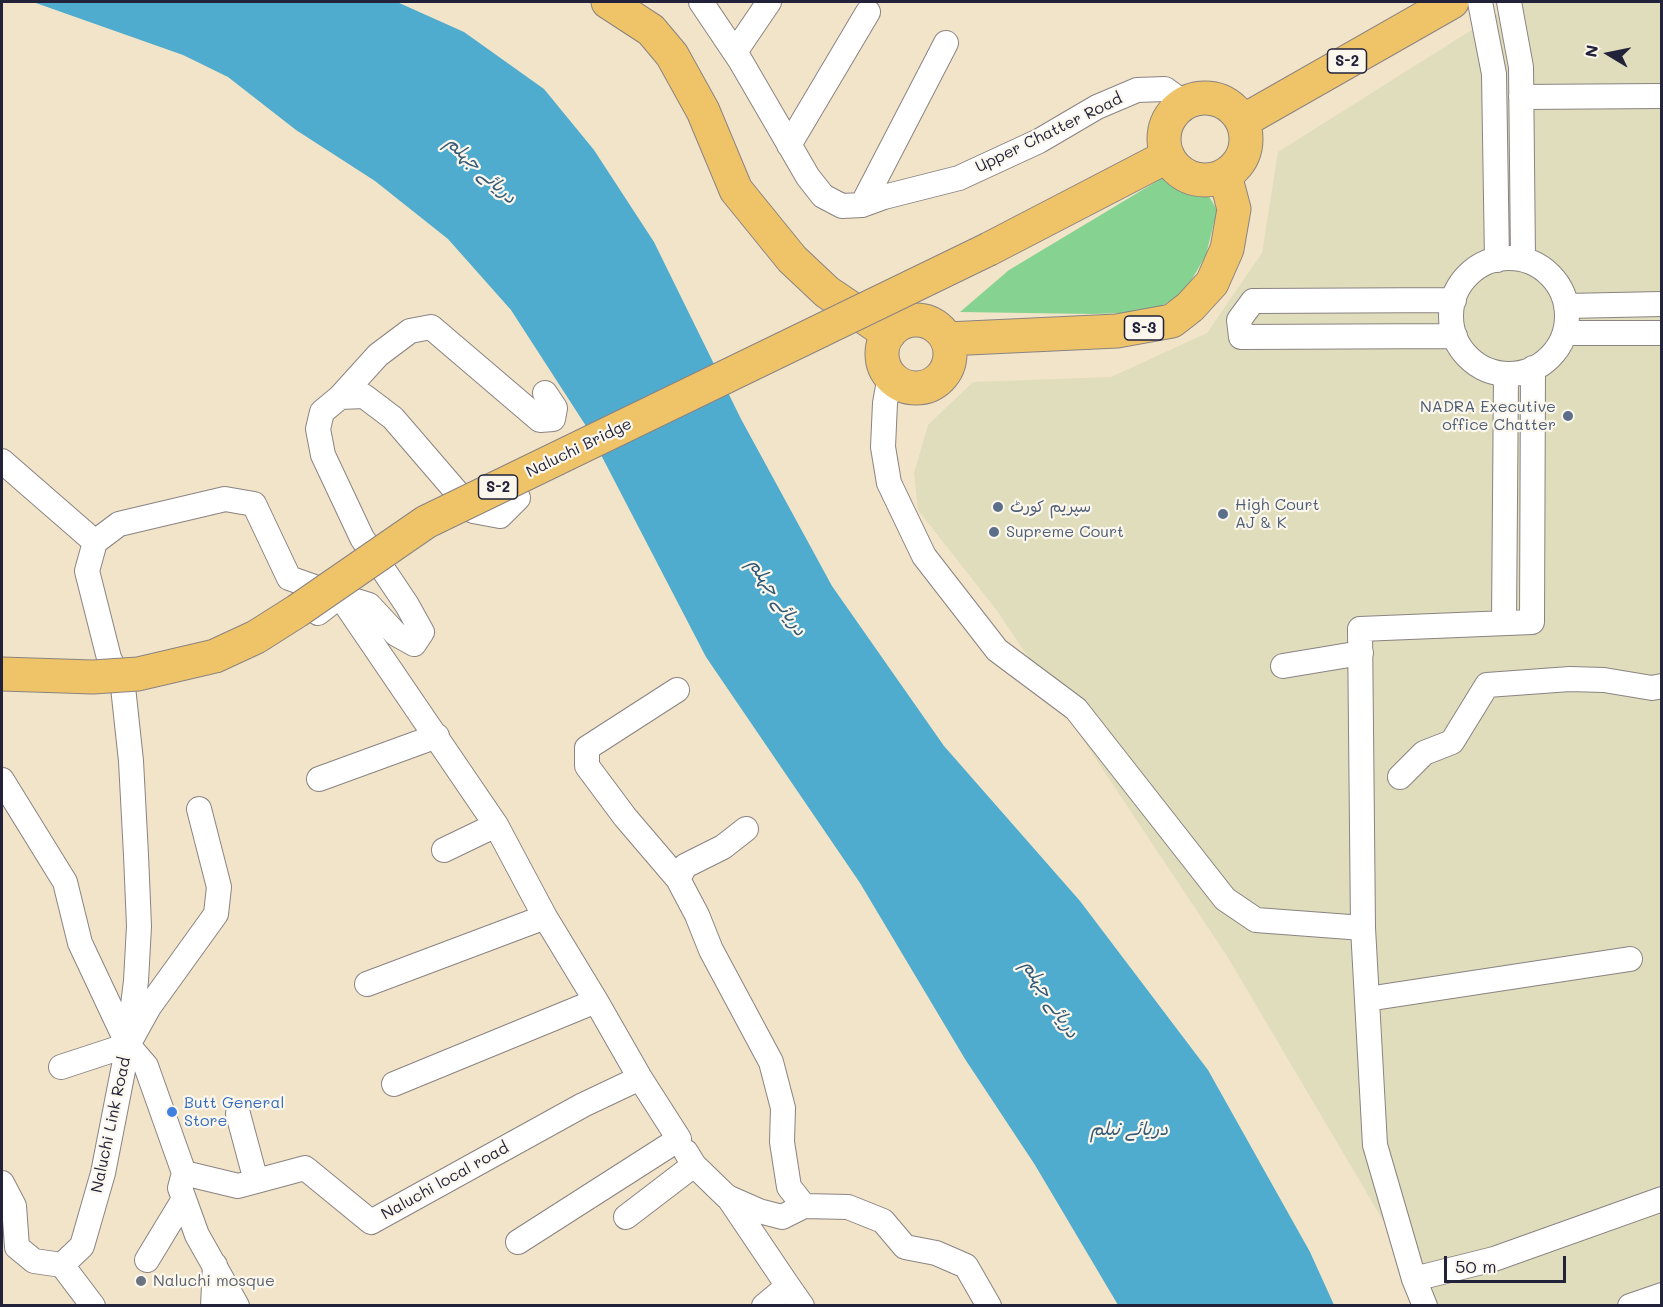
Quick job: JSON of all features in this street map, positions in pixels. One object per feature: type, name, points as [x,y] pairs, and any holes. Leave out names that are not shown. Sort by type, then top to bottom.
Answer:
[{"type":"highway","points":[[608,2],[651,30],[672,55],[703,111],[736,190],[792,259],[827,292],[889,334]]},
{"type":"highway","name":"S-2","points":[[1243,121],[1452,2]]},
{"type":"highway","points":[[1203,97],[1224,101],[1235,109],[1243,121],[1247,134],[1246,147],[1241,160],[1225,175],[1207,181],[1193,179],[1181,173],[1168,156],[1163,137],[1166,123],[1173,111],[1184,103],[1203,97]]},
{"type":"highway","name":"Naluchi Bridge","points":[[2,674],[93,677],[138,674],[215,657],[256,637],[297,611],[426,522],[989,249],[1168,156]]},
{"type":"highway","name":"S-3","points":[[946,339],[1117,331],[1172,321],[1190,307],[1212,283],[1227,249],[1234,209],[1225,175]]},
{"type":"highway","points":[[919,320],[940,329],[950,350],[945,372],[938,381],[928,386],[907,387],[890,375],[883,355],[889,334],[897,326],[919,320]]},
{"type":"street","name":"Upper Chatter Road","points":[[701,2],[735,52],[789,145],[823,196],[842,206],[862,205],[884,197],[959,178],[1039,141],[1097,107],[1137,90],[1165,89],[1184,103]]},
{"type":"street","points":[[735,52],[769,2]]},
{"type":"street","points":[[1480,2],[1494,74],[1497,260]]},
{"type":"street","points":[[1509,2],[1521,66],[1523,259]]},
{"type":"street","points":[[789,145],[868,12]]},
{"type":"street","points":[[862,205],[946,43]]},
{"type":"street","points":[[1521,97],[1662,96]]},
{"type":"street","points":[[1523,259],[1540,266],[1554,279],[1564,296],[1565,333],[1556,350],[1542,364],[1525,372],[1506,375],[1487,370],[1471,360],[1455,336],[1452,326],[1454,300],[1458,289],[1469,273],[1485,263],[1497,260],[1523,259]]},
{"type":"street","points":[[1454,300],[1253,301],[1239,320],[1241,337],[1455,336]]},
{"type":"street","points":[[1566,306],[1662,304]]},
{"type":"street","points":[[237,1305],[197,1234],[180,1188],[184,1173],[146,1066],[128,1045],[136,981],[139,926],[131,761],[123,687],[109,658],[87,571],[95,542],[119,524],[225,499],[254,504],[289,578],[369,605],[396,634],[414,644],[422,632],[407,605],[362,538],[322,455],[318,429],[322,412],[340,397],[378,356],[410,331],[431,327],[540,420],[553,419],[555,408],[544,393]]},
{"type":"street","points":[[1565,333],[1662,333]]},
{"type":"street","points":[[1425,1305],[1414,1279],[1375,1145],[1362,928],[1360,629],[1532,622],[1533,368]]},
{"type":"street","points":[[890,375],[885,403],[883,447],[889,483],[924,556],[997,650],[1076,708],[1225,899],[1256,920],[1362,928]]},
{"type":"street","points":[[1504,622],[1506,375]]},
{"type":"street","points":[[340,397],[364,396],[393,418],[473,511],[500,516],[518,498]]},
{"type":"street","points":[[2,461],[95,542]]},
{"type":"street","points":[[123,687],[172,681],[243,659],[302,624],[340,596]]},
{"type":"street","points":[[340,596],[496,825],[545,917],[694,1165],[727,1197],[795,1296],[764,1305]]},
{"type":"street","points":[[1283,666],[1360,653]]},
{"type":"street","points":[[1400,777],[1424,753],[1452,742],[1487,685],[1570,679],[1604,680],[1652,688],[1662,686]]},
{"type":"street","points":[[677,690],[587,748],[588,766],[625,817],[678,879],[697,915],[711,950],[771,1062],[783,1108],[782,1142],[789,1187],[804,1206]]},
{"type":"street","points":[[319,779],[437,736]]},
{"type":"street","name":"Naluchi Link Road","points":[[2,780],[65,882],[80,943],[128,1045],[103,1173],[82,1246],[62,1265]]},
{"type":"street","points":[[61,1068],[128,1045],[149,1007],[216,915],[219,887],[200,808]]},
{"type":"street","points":[[444,850],[496,825]]},
{"type":"street","points":[[678,879],[685,866],[723,847],[746,829]]},
{"type":"street","points":[[367,984],[545,917]]},
{"type":"street","points":[[1367,999],[1630,958]]},
{"type":"street","points":[[394,1084],[596,1001]]},
{"type":"street","name":"Naluchi local road","points":[[184,1173],[238,1186],[305,1168],[371,1222],[583,1105],[640,1078]]},
{"type":"street","points":[[238,1114],[256,1181]]},
{"type":"street","points":[[519,1242],[679,1139]]},
{"type":"street","points":[[626,1217],[694,1165]]},
{"type":"street","points":[[2,1183],[14,1206],[17,1247],[34,1261],[62,1265],[93,1305]]},
{"type":"street","points":[[727,1197],[759,1212],[782,1217],[804,1206],[848,1207],[883,1221],[905,1247],[936,1253],[966,1266],[989,1305]]},
{"type":"street","points":[[147,1260],[184,1199]]},
{"type":"street","points":[[1414,1279],[1494,1259],[1662,1199]]},
{"type":"street","points":[[62,1265],[75,1305]]},
{"type":"street","points":[[213,1305],[215,1265]]},
{"type":"shaded area","points":[[1516,2],[1661,2],[1661,1287],[1626,1305],[1433,1305],[1227,956],[998,612],[918,510],[914,473],[928,425],[973,382],[1111,377],[1207,333],[1262,253],[1278,152]]},
{"type":"green space","points":[[1189,162],[1217,210],[1206,255],[1184,293],[1151,312],[1092,314],[960,312],[1009,270]]},
{"type":"water","name":"دریائے نیلم","points":[[33,2],[397,2],[464,32],[544,89],[594,150],[654,242],[741,419],[832,586],[944,746],[1080,901],[1208,1070],[1310,1252],[1334,1305],[1118,1305],[1035,1165],[965,1059],[860,883],[706,657],[586,426],[511,310],[448,239],[375,181],[296,130],[228,77],[183,55]]},
{"type":"place","name":"NADRA Executive office Chatter","points":[[1568,416]]},
{"type":"place","name":"سپریم کورٹ","points":[[998,507]]},
{"type":"place","name":"High Court AJ & K","points":[[1223,514]]},
{"type":"place","name":"Supreme Court","points":[[994,532]]},
{"type":"place","name":"Butt General Store","points":[[172,1112]]},
{"type":"place","name":"Naluchi mosque","points":[[141,1281]]},
{"type":"water label","name":"دریائے جہلم","points":[[481,170]]},
{"type":"water label","name":"دریائے جہلم","points":[[777,597]]},
{"type":"water label","name":"دریائے جہلم","points":[[1050,999]]}]
